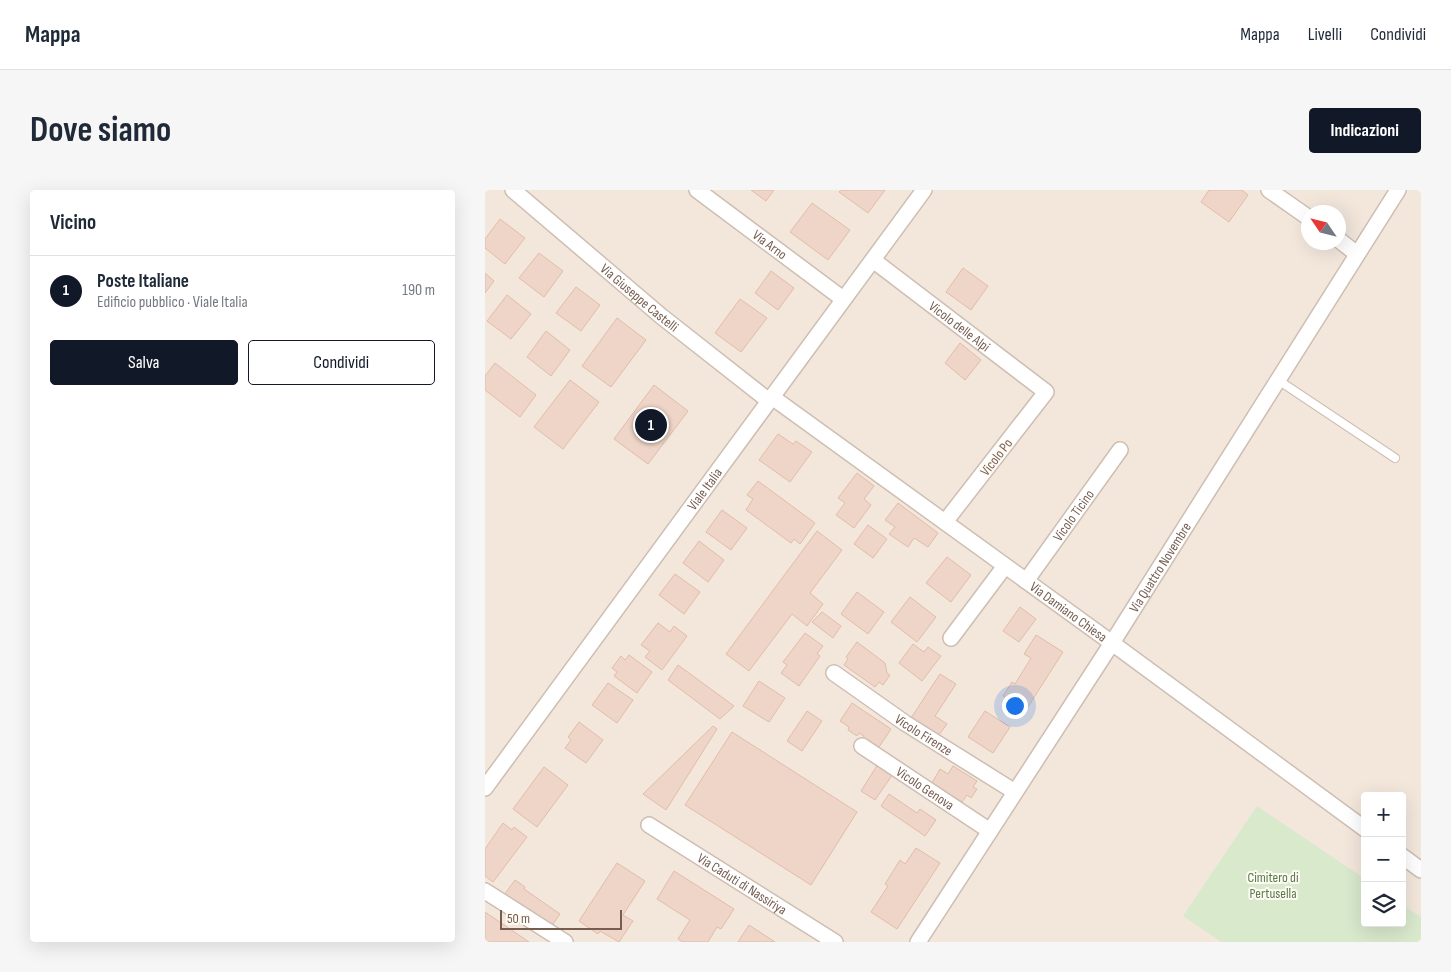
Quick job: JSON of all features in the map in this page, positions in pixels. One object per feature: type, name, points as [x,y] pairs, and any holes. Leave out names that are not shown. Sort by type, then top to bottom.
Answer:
[{"type":"street","name":"Via Giuseppe Castelli","points":[[513,190],[661,316],[771,399]]},
{"type":"street","name":"Via Arno","points":[[697,190],[843,299]]},
{"type":"street","name":"Viale Italia","points":[[485,788],[924,190]]},
{"type":"street","points":[[1269,190],[1301,212]]},
{"type":"street","name":"Via Quattro Novembre","points":[[918,942],[1112,643],[1398,190]]},
{"type":"street","points":[[1346,245],[1357,254]]},
{"type":"street","name":"Vicolo delle Alpi","points":[[873,260],[1047,392]]},
{"type":"street","name":"Vicolo Po","points":[[945,522],[1047,392]]},
{"type":"street","name":"Via Damiano Chiesa","points":[[771,399],[945,522],[1361,826]]},
{"type":"street","name":"Vicolo Ticino","points":[[1026,581],[1120,450]]},
{"type":"street","points":[[951,638],[1005,566]]},
{"type":"street","name":"Vicolo Firenze","points":[[834,673],[905,723],[1015,792]]},
{"type":"street","name":"Vicolo Genova","points":[[862,746],[990,831]]},
{"type":"street","name":"Via Caduti di Nassiriya","points":[[649,825],[835,942]]},
{"type":"street","points":[[1406,859],[1421,870]]},
{"type":"street","points":[[485,891],[565,942]]},
{"type":"lane","points":[[1278,380],[1395,458]]},
{"type":"shaded area","points":[[485,190],[1421,190],[1421,942],[485,942]]},
{"type":"green space","name":"Cimitero di Pertusella","points":[[1257,806],[1361,876],[1361,927],[1406,927],[1406,908],[1421,917],[1421,942],[1221,942],[1183,916]]},
{"type":"building","points":[[751,190],[774,190],[766,201]]},
{"type":"building","points":[[841,190],[885,190],[868,213],[839,192]]},
{"type":"building","points":[[1209,190],[1242,190],[1248,195],[1229,222],[1201,202]]},
{"type":"building","points":[[812,203],[850,230],[828,260],[790,232]]},
{"type":"building","points":[[500,219],[525,238],[505,264],[485,248],[485,239]]},
{"type":"building","points":[[539,253],[563,271],[544,297],[519,278]]},
{"type":"building","points":[[963,268],[988,286],[971,310],[946,292]]},
{"type":"building","points":[[771,271],[794,288],[778,310],[755,293]]},
{"type":"building","points":[[485,273],[494,281],[485,293]]},
{"type":"building","points":[[576,287],[600,305],[581,331],[556,313]]},
{"type":"building","points":[[507,295],[531,314],[511,339],[487,321]]},
{"type":"building","points":[[740,299],[767,318],[741,352],[715,333]]},
{"type":"building","points":[[617,318],[646,340],[611,387],[582,366]]},
{"type":"building","points":[[546,331],[570,350],[551,376],[527,357]]},
{"type":"building","points":[[960,343],[981,360],[965,380],[945,363]]},
{"type":"building","points":[[495,363],[536,395],[520,417],[485,390],[485,376]]},
{"type":"building","points":[[570,380],[599,402],[563,449],[534,427]]},
{"type":"building","points":[[654,385],[688,411],[648,464],[614,439]]},
{"type":"building","points":[[778,434],[793,444],[796,441],[812,452],[790,482],[759,460]]},
{"type":"building","points":[[857,473],[874,486],[864,499],[871,505],[854,528],[836,515],[845,503],[838,498]]},
{"type":"building","points":[[758,481],[815,523],[800,544],[794,539],[791,543],[746,510],[753,499],[747,495]]},
{"type":"building","points":[[898,503],[938,533],[928,547],[914,538],[908,547],[889,534],[895,527],[885,520]]},
{"type":"building","points":[[722,510],[747,528],[731,550],[706,532]]},
{"type":"building","points":[[868,525],[887,539],[873,558],[854,544]]},
{"type":"building","points":[[817,531],[842,550],[810,593],[823,604],[807,626],[792,614],[749,671],[726,654]]},
{"type":"building","points":[[699,541],[724,560],[708,582],[683,563]]},
{"type":"building","points":[[947,557],[971,575],[951,602],[926,583]]},
{"type":"building","points":[[675,574],[700,592],[684,614],[659,595]]},
{"type":"building","points":[[857,592],[884,612],[868,634],[841,614]]},
{"type":"building","points":[[910,597],[936,617],[917,642],[891,622]]},
{"type":"building","points":[[1020,607],[1036,619],[1019,642],[1003,631]]},
{"type":"building","points":[[822,612],[841,626],[833,638],[812,622]]},
{"type":"building","points":[[658,623],[670,632],[674,626],[687,636],[662,670],[645,657],[650,651],[641,645]]},
{"type":"building","points":[[805,633],[823,646],[817,654],[820,656],[799,686],[781,673],[787,665],[783,662]]},
{"type":"building","points":[[1036,635],[1063,652],[1026,710],[1003,696],[1012,682],[1015,684],[1031,658],[1024,654]]},
{"type":"building","points":[[857,642],[885,663],[887,673],[890,675],[883,685],[879,682],[875,687],[844,665],[848,659],[846,657]]},
{"type":"building","points":[[913,644],[924,652],[928,647],[941,656],[922,681],[899,663]]},
{"type":"building","points":[[629,655],[652,672],[637,693],[614,676],[617,672],[612,668],[621,656],[625,660]]},
{"type":"building","points":[[678,665],[734,706],[720,719],[668,680]]},
{"type":"building","points":[[940,674],[956,684],[935,716],[947,724],[936,739],[909,721]]},
{"type":"building","points":[[759,681],[785,698],[769,722],[743,706]]},
{"type":"building","points":[[608,683],[633,700],[617,723],[592,705]]},
{"type":"building","points":[[852,703],[891,729],[877,750],[862,740],[864,736],[859,733],[857,736],[840,721]]},
{"type":"building","points":[[807,711],[822,721],[802,751],[787,741]]},
{"type":"building","points":[[985,711],[1010,727],[993,753],[968,737]]},
{"type":"building","points":[[579,722],[603,740],[586,763],[565,748],[571,740],[568,737]]},
{"type":"building","points":[[713,726],[717,729],[666,810],[643,794]]},
{"type":"building","points":[[732,732],[857,812],[811,885],[685,805]]},
{"type":"building","points":[[878,764],[893,774],[875,800],[861,791]]},
{"type":"building","points":[[953,766],[977,781],[973,787],[977,789],[971,798],[967,795],[962,802],[932,783],[940,769],[948,774]]},
{"type":"building","points":[[544,767],[568,785],[537,827],[513,809]]},
{"type":"building","points":[[889,794],[917,813],[920,809],[936,820],[925,836],[881,806]]},
{"type":"building","points":[[503,823],[512,830],[514,827],[527,837],[493,882],[485,876],[485,849]]},
{"type":"building","points":[[916,848],[940,863],[897,929],[871,912],[888,886],[885,884],[900,860],[905,864]]},
{"type":"building","points":[[617,863],[645,881],[623,915],[633,921],[619,942],[600,931],[598,934],[579,921]]},
{"type":"building","points":[[674,871],[734,909],[721,929],[717,927],[708,942],[683,942],[678,939],[690,920],[657,899]]},
{"type":"building","points":[[515,880],[525,887],[524,889],[560,914],[551,927],[504,895]]},
{"type":"building","points":[[485,912],[529,942],[485,942]]},
{"type":"building","points":[[749,925],[775,942],[738,942]]},
{"type":"place","name":"Poste Italiane","points":[[651,425]]}]
